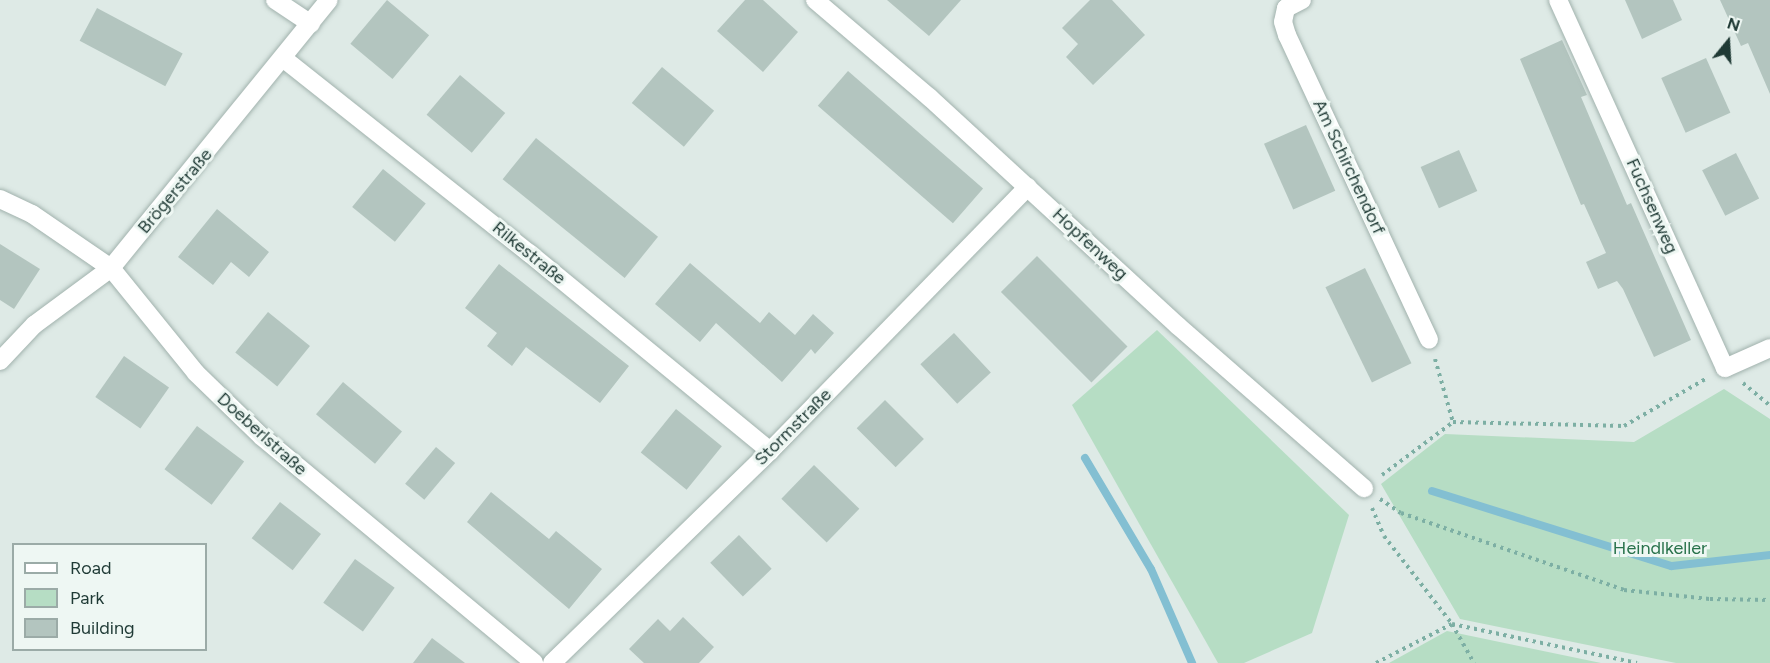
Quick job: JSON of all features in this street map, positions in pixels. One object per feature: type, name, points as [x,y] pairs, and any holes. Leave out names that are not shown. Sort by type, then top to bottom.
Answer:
[{"type":"street","points":[[275,0],[311,24]]},
{"type":"street","name":"Brögerstraße","points":[[0,361],[34,325],[111,268],[284,59],[329,0]]},
{"type":"street","name":"Hopfenweg","points":[[815,0],[1364,488]]},
{"type":"street","name":"Am Schirchendorf","points":[[1302,0],[1286,8],[1282,22],[1429,340]]},
{"type":"street","name":"Fuchsenweg","points":[[1558,0],[1725,368]]},
{"type":"street","name":"Rilkestraße","points":[[284,59],[770,451]]},
{"type":"street","name":"Stormstraße","points":[[552,663],[770,451],[1028,187]]},
{"type":"street","name":"Doeberlstraße","points":[[0,199],[32,214],[111,268],[196,373],[261,436],[534,663]]},
{"type":"street","points":[[1725,368],[1770,348]]},
{"type":"path","points":[[1429,340],[1453,422]]},
{"type":"path","points":[[1364,488],[1453,422],[1624,426],[1725,368],[1770,406]]},
{"type":"path","points":[[1364,488],[1401,513],[1624,590],[1710,599],[1770,600]]},
{"type":"path","points":[[1364,488],[1384,536],[1452,624],[1474,663]]},
{"type":"path","points":[[1376,663],[1452,624],[1637,663]]},
{"type":"green space","points":[[1157,330],[1349,515],[1312,633],[1244,663],[1218,663],[1072,405]]},
{"type":"green space","name":"Heindlkeller","points":[[1724,389],[1770,419],[1770,663],[1676,663],[1460,619],[1381,484],[1445,434],[1634,442]]},
{"type":"green space","points":[[1447,631],[1601,663],[1389,663]]},
{"type":"building","points":[[387,0],[429,35],[392,79],[350,44]]},
{"type":"building","points":[[745,0],[763,0],[798,32],[763,72],[717,31]]},
{"type":"building","points":[[887,0],[961,0],[929,36]]},
{"type":"building","points":[[1090,0],[1112,0],[1145,35],[1093,85],[1066,57],[1078,44],[1062,28]]},
{"type":"building","points":[[1625,0],[1673,0],[1682,20],[1642,39]]},
{"type":"building","points":[[1720,0],[1770,0],[1770,94],[1748,43],[1741,46]]},
{"type":"building","points":[[97,8],[183,54],[165,86],[80,41]]},
{"type":"building","points":[[1562,40],[1587,95],[1581,97],[1627,205],[1631,203],[1691,340],[1654,357],[1623,289],[1617,281],[1598,289],[1586,262],[1606,253],[1584,204],[1581,205],[1520,59]]},
{"type":"building","points":[[1706,58],[1730,113],[1686,133],[1661,78]]},
{"type":"building","points":[[662,67],[714,111],[684,147],[632,103]]},
{"type":"building","points":[[848,71],[983,188],[953,223],[818,106]]},
{"type":"building","points":[[460,75],[505,113],[472,153],[427,115]]},
{"type":"building","points":[[1306,125],[1335,191],[1293,209],[1264,144]]},
{"type":"building","points":[[536,138],[658,237],[625,278],[503,179]]},
{"type":"building","points":[[1459,150],[1477,191],[1439,208],[1421,167]]},
{"type":"building","points":[[1736,153],[1759,198],[1725,216],[1702,170]]},
{"type":"building","points":[[383,169],[426,204],[395,242],[352,207]]},
{"type":"building","points":[[217,209],[269,252],[249,277],[231,262],[213,285],[178,257]]},
{"type":"building","points":[[0,244],[40,269],[14,309],[0,300]]},
{"type":"building","points":[[1037,256],[1128,347],[1091,383],[1001,292]]},
{"type":"building","points":[[690,263],[760,323],[769,312],[795,335],[813,314],[834,333],[815,354],[811,349],[782,382],[716,323],[700,342],[655,304]]},
{"type":"building","points":[[499,264],[629,366],[600,403],[526,347],[512,366],[487,346],[497,333],[465,308]]},
{"type":"building","points":[[1365,268],[1411,363],[1372,383],[1325,287]]},
{"type":"building","points":[[268,312],[310,346],[277,386],[235,352]]},
{"type":"building","points":[[954,333],[991,372],[957,404],[920,364]]},
{"type":"building","points":[[124,356],[169,388],[140,429],[95,397]]},
{"type":"building","points":[[343,382],[402,431],[375,464],[316,414]]},
{"type":"building","points":[[885,400],[924,439],[896,467],[857,428]]},
{"type":"building","points":[[676,409],[722,446],[687,490],[641,453]]},
{"type":"building","points":[[197,426],[244,462],[212,505],[165,469]]},
{"type":"building","points":[[436,447],[455,463],[424,500],[405,484]]},
{"type":"building","points":[[814,465],[859,509],[827,543],[781,499]]},
{"type":"building","points":[[491,492],[549,539],[556,531],[602,569],[569,609],[467,522]]},
{"type":"building","points":[[280,502],[321,534],[293,570],[252,538]]},
{"type":"building","points":[[739,535],[772,569],[743,597],[710,563]]},
{"type":"building","points":[[355,559],[395,588],[363,631],[323,603]]},
{"type":"building","points":[[683,617],[714,647],[699,663],[644,663],[629,649],[658,619],[670,631]]},
{"type":"building","points":[[432,638],[465,663],[413,663]]},
{"type":"waterway","points":[[1085,458],[1151,569],[1192,663]]},
{"type":"waterway","points":[[1432,491],[1672,566],[1770,555]]}]
